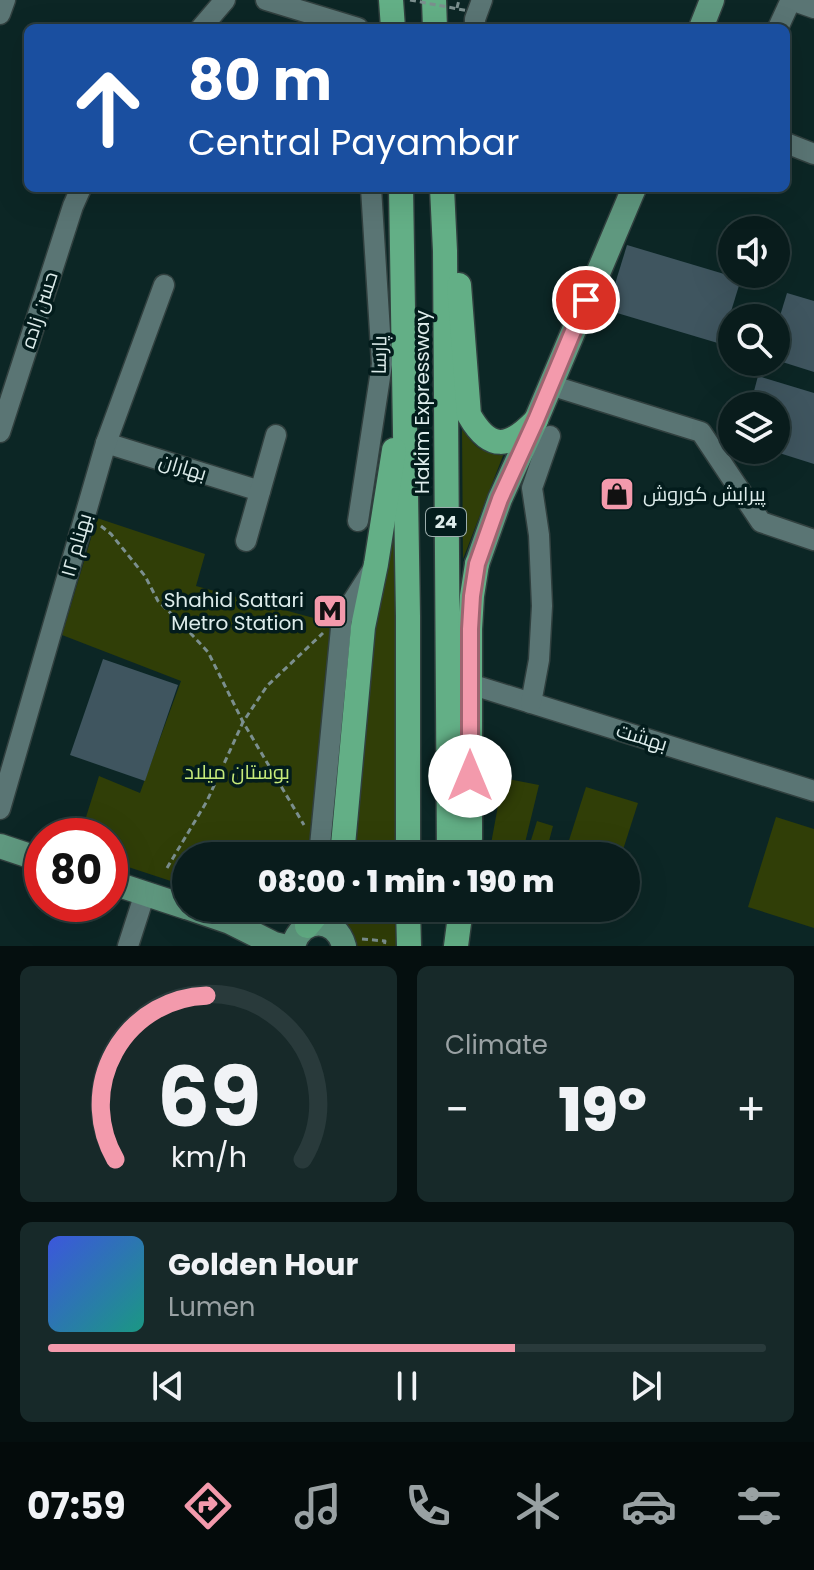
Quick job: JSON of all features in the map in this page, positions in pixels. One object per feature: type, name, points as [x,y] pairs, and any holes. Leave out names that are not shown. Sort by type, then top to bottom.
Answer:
[{"type":"highway","points":[[391,0],[393,24]]},
{"type":"highway","points":[[434,0],[445,22]]},
{"type":"highway","name":"Hakim Expressway","points":[[401,192],[408,842]]},
{"type":"highway","name":"Hakim Expressway","points":[[442,192],[449,842]]},
{"type":"highway","points":[[445,251],[460,288],[469,415],[476,428],[487,438],[498,442],[543,428]]},
{"type":"highway","points":[[329,842],[405,380]]},
{"type":"highway","points":[[470,842],[470,618],[477,564]]},
{"type":"highway","points":[[408,922],[409,946]]},
{"type":"highway","points":[[449,922],[449,946]]},
{"type":"highway","points":[[456,946],[459,922]]},
{"type":"main road","points":[[703,24],[712,0]]},
{"type":"main road","points":[[477,564],[500,499],[543,428],[550,385],[632,192]]},
{"type":"main road","points":[[0,846],[24,854]]},
{"type":"main road","points":[[128,888],[172,902]]},
{"type":"main road","points":[[230,922],[301,928],[322,924],[350,942]]},
{"type":"street","points":[[0,14],[5,0]]},
{"type":"street","points":[[204,24],[225,0]]},
{"type":"street","points":[[266,0],[307,21],[360,22]]},
{"type":"street","points":[[780,24],[789,4],[794,1],[814,8]]},
{"type":"street","points":[[790,145],[814,154]]},
{"type":"street","name":"حسن زاده","points":[[0,432],[79,192]]},
{"type":"street","name":"پارسا","points":[[358,521],[382,364],[371,192]]},
{"type":"street","name":"بهنام ۱۲","points":[[0,809],[106,443],[164,285]]},
{"type":"street","points":[[550,385],[701,432],[761,522],[814,540]]},
{"type":"street","points":[[531,703],[539,660],[542,606],[539,535],[532,488],[543,428]]},
{"type":"street","points":[[246,541],[276,435]]},
{"type":"street","name":"بهاران","points":[[106,443],[260,491]]},
{"type":"street","points":[[328,842],[342,618],[376,564]]},
{"type":"street","name":"بهشت","points":[[470,684],[814,791]]},
{"type":"street","points":[[128,946],[145,893]]},
{"type":"path","points":[[410,0],[475,13]]},
{"type":"path","points":[[445,22],[459,0]]},
{"type":"path","points":[[85,513],[111,534],[145,576],[158,601],[208,652],[243,722],[319,842]]},
{"type":"path","points":[[167,868],[207,801],[243,722],[267,686],[314,640],[342,618]]},
{"type":"path","points":[[350,942],[385,941],[384,946]]},
{"type":"green space","points":[[462,429],[479,448],[504,453],[463,559]]},
{"type":"green space","points":[[396,472],[398,842],[355,842],[373,625]]},
{"type":"green space","name":"بوستان میلاد","points":[[97,518],[205,554],[196,586],[332,623],[314,842],[172,842],[172,881],[128,867],[128,818],[86,818],[99,776],[140,793],[181,681],[62,635]]},
{"type":"green space","points":[[503,778],[539,785],[525,842],[491,842]]},
{"type":"green space","points":[[586,787],[638,803],[625,842],[568,842]]},
{"type":"green space","points":[[776,817],[814,829],[814,928],[748,907]]},
{"type":"green space","points":[[537,821],[553,826],[549,842],[530,842]]},
{"type":"green space","points":[[336,922],[399,922],[399,946],[350,946]]},
{"type":"building","points":[[627,245],[718,272],[718,288],[738,288],[733,304],[718,304],[718,343],[607,310]]},
{"type":"building","points":[[787,293],[814,301],[814,372],[790,364],[790,304],[784,304]]},
{"type":"building","points":[[758,376],[814,393],[814,464],[790,456],[790,392],[754,392]]},
{"type":"building","points":[[103,659],[178,685],[145,781],[70,755]]},
{"type":"place","name":"پیرایش کوروش","points":[[617,494]]},
{"type":"place","name":"Shahid Sattari Metro Station","points":[[330,611]]},
{"type":"route","points":[[470,776],[470,629],[477,564],[500,499],[586,300]]}]
